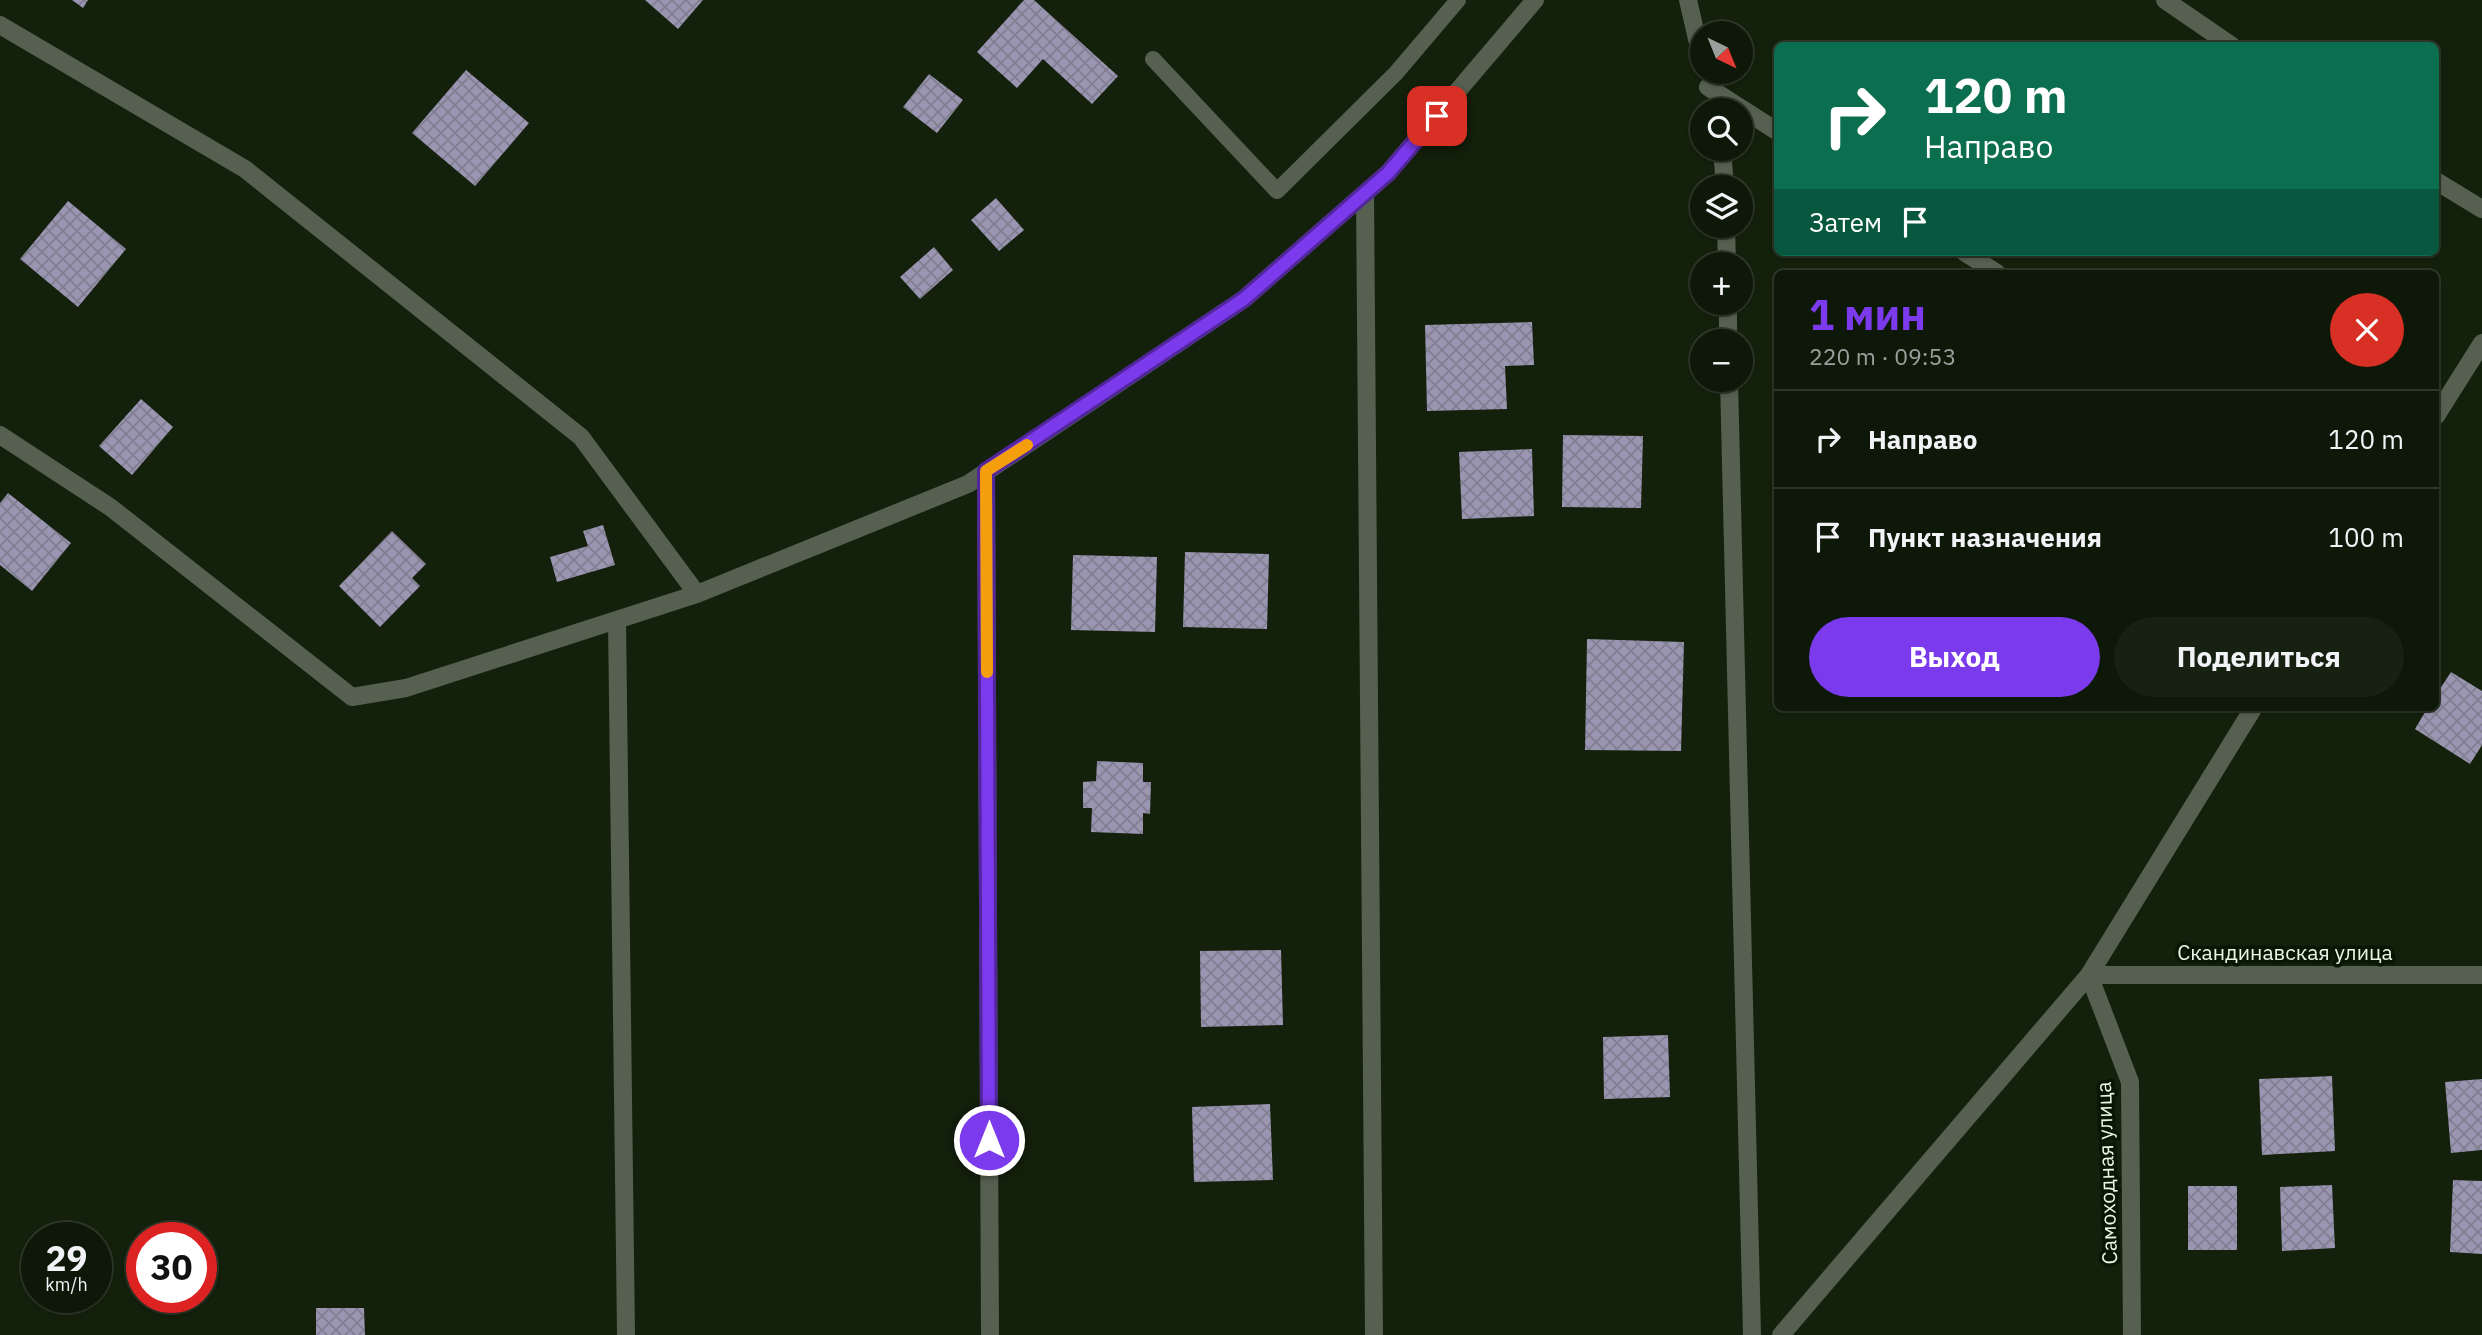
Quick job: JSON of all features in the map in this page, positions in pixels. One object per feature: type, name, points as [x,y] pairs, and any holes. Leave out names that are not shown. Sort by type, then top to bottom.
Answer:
[{"type":"street","points":[[0,435],[110,507],[352,697],[406,688],[697,594],[968,484],[1244,299],[1388,173],[1535,0]]},
{"type":"street","points":[[1688,0],[1693,21]]},
{"type":"street","points":[[2165,0],[2226,42]]},
{"type":"street","points":[[0,25],[245,169],[581,437],[697,594]]},
{"type":"street","points":[[1713,84],[1774,129]]},
{"type":"street","points":[[2439,183],[2482,209]]},
{"type":"street","points":[[1365,193],[1374,1335]]},
{"type":"street","points":[[1970,256],[1992,270]]},
{"type":"street","points":[[2439,411],[2482,343]]},
{"type":"street","points":[[1729,392],[1752,1335]]},
{"type":"street","points":[[986,471],[990,1335]]},
{"type":"street","points":[[617,620],[626,1335]]},
{"type":"street","points":[[1781,1335],[2089,975],[2252,711]]},
{"type":"street","name":"Скандинавская улица","points":[[2089,975],[2482,975]]},
{"type":"street","name":"Самоходная улица","points":[[2089,975],[2130,1082],[2132,1335]]},
{"type":"lane","points":[[1153,59],[1277,191],[1396,73],[1458,0]]},
{"type":"building","points":[[72,0],[88,0],[83,8]]},
{"type":"building","points":[[645,0],[703,0],[678,29]]},
{"type":"building","points":[[1024,0],[1034,0],[1118,76],[1092,104],[1043,59],[1017,88],[977,52]]},
{"type":"building","points":[[466,70],[529,123],[475,186],[412,133]]},
{"type":"building","points":[[929,74],[963,100],[937,133],[903,107]]},
{"type":"building","points":[[996,198],[1024,230],[999,251],[971,220]]},
{"type":"building","points":[[68,201],[126,249],[78,307],[20,259]]},
{"type":"building","points":[[934,247],[953,270],[920,299],[900,277]]},
{"type":"building","points":[[1532,322],[1534,365],[1505,366],[1507,409],[1427,411],[1425,325]]},
{"type":"building","points":[[141,399],[173,427],[132,475],[99,446]]},
{"type":"building","points":[[1563,435],[1643,436],[1641,508],[1562,507]]},
{"type":"building","points":[[1532,449],[1534,516],[1462,519],[1459,452]]},
{"type":"building","points":[[8,493],[71,543],[32,591],[0,565],[0,503]]},
{"type":"building","points":[[603,525],[615,565],[557,582],[550,557],[588,546],[583,531]]},
{"type":"building","points":[[392,531],[426,564],[412,578],[420,586],[380,627],[339,586]]},
{"type":"building","points":[[1185,552],[1269,554],[1267,629],[1183,627]]},
{"type":"building","points":[[1073,555],[1157,557],[1155,632],[1071,630]]},
{"type":"building","points":[[1587,639],[1684,642],[1681,751],[1585,750]]},
{"type":"building","points":[[2451,672],[2482,691],[2482,745],[2470,764],[2415,729],[2426,711],[2439,711],[2439,690]]},
{"type":"building","points":[[1097,761],[1143,763],[1143,782],[1151,782],[1150,814],[1143,813],[1143,834],[1091,832],[1092,808],[1083,808],[1083,782],[1096,781]]},
{"type":"building","points":[[1281,950],[1283,1025],[1201,1027],[1200,951]]},
{"type":"building","points":[[1668,1035],[1670,1097],[1604,1099],[1603,1037]]},
{"type":"building","points":[[2332,1076],[2335,1151],[2262,1155],[2259,1079]]},
{"type":"building","points":[[2482,1079],[2482,1150],[2451,1153],[2445,1082]]},
{"type":"building","points":[[1270,1104],[1273,1180],[1194,1182],[1192,1107]]},
{"type":"building","points":[[2453,1180],[2482,1181],[2482,1254],[2450,1252]]},
{"type":"building","points":[[2332,1185],[2335,1248],[2282,1251],[2280,1187]]},
{"type":"building","points":[[2188,1186],[2237,1186],[2237,1250],[2188,1250]]},
{"type":"building","points":[[316,1308],[364,1308],[365,1335],[316,1335]]},
{"type":"slow traffic","points":[[987,672],[986,471],[1027,445]]},
{"type":"route","points":[[989,1140],[986,471],[1244,299],[1388,173],[1437,116]]}]
